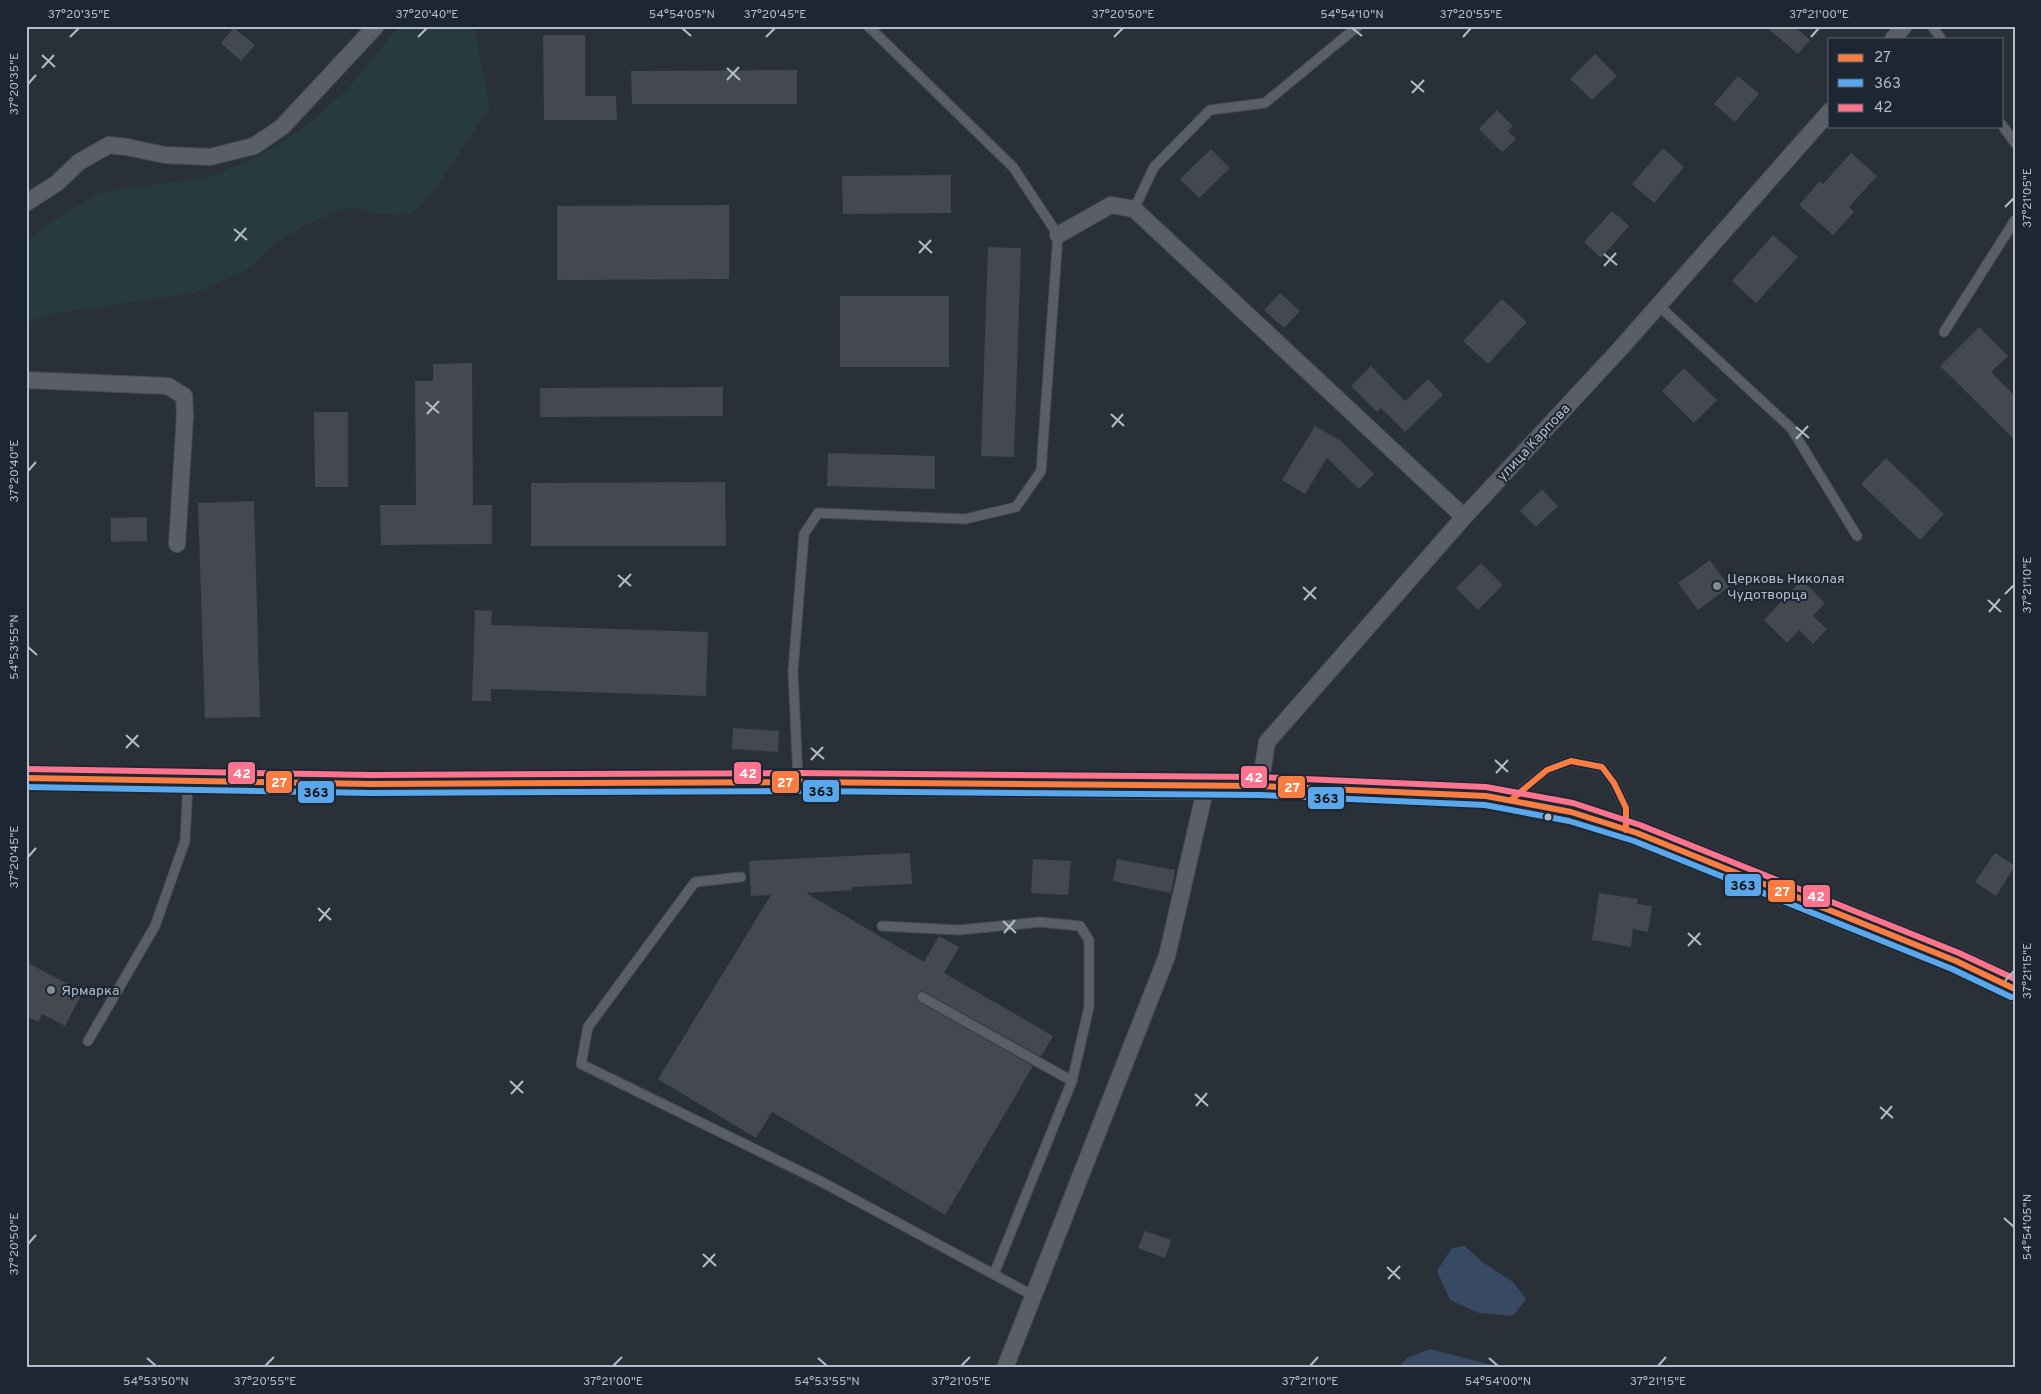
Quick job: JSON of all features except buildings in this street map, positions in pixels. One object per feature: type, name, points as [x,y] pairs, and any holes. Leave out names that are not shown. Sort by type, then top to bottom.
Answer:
[{"type":"main road","points":[[26,778],[372,784],[798,782],[1260,786],[1486,796],[1571,812],[1626,830],[1947,958],[2015,989]]},
{"type":"street","points":[[26,203],[57,183],[79,162],[109,145],[127,146],[165,155],[210,157],[254,146],[282,126],[376,26]]},
{"type":"street","points":[[1894,38],[1904,26]]},
{"type":"street","name":"улица Карпова","points":[[1260,786],[1267,742],[1464,517],[1658,305],[1828,113]]},
{"type":"street","points":[[1058,235],[1111,205],[1134,210],[1464,517]]},
{"type":"street","points":[[26,380],[168,386],[184,396],[185,416],[178,544]]},
{"type":"street","points":[[1006,1368],[1167,956],[1206,786]]},
{"type":"lane","points":[[798,782],[793,671],[804,534],[818,512],[965,518],[1016,507],[1041,471],[1058,235],[1013,167],[868,26]]},
{"type":"lane","points":[[1134,210],[1154,167],[1210,110],[1265,103],[1358,26]]},
{"type":"lane","points":[[1932,26],[1940,38]]},
{"type":"lane","points":[[2004,128],[2015,143]]},
{"type":"lane","points":[[1944,332],[2015,220]]},
{"type":"lane","points":[[1658,305],[1791,428],[1857,536]]},
{"type":"lane","points":[[1510,800],[1547,770],[1572,760],[1602,767],[1614,783],[1626,808],[1626,830]]},
{"type":"lane","points":[[88,1041],[155,926],[185,842],[189,781]]},
{"type":"lane","points":[[741,877],[695,882],[588,1027],[581,1064],[822,1182],[1034,1296]]},
{"type":"lane","points":[[882,926],[959,930],[1040,922],[1080,926],[1089,940],[1089,1007],[1072,1081],[994,1274]]},
{"type":"lane","points":[[922,997],[1072,1081]]},
{"type":"green space","points":[[399,26],[474,26],[490,107],[433,192],[411,215],[379,214],[352,207],[314,221],[277,242],[244,272],[194,293],[51,314],[26,323],[26,242],[49,223],[99,193],[212,176],[266,152],[307,125],[347,90]]},
{"type":"water","points":[[1465,1246],[1482,1262],[1513,1282],[1526,1299],[1513,1316],[1479,1313],[1450,1300],[1437,1271],[1452,1248]]},
{"type":"water","points":[[1430,1349],[1503,1368],[1398,1368],[1407,1358]]},
{"type":"transit line","name":"27","points":[[1511,800],[1547,770],[1571,761],[1602,767],[1614,783],[1626,808],[1626,830]]},
{"type":"transit line","name":"42","points":[[26,769],[372,775],[798,773],[1260,777],[1486,787],[1573,803],[1640,825],[1959,953],[2015,979]]},
{"type":"transit line","name":"27","points":[[26,778],[372,784],[798,782],[1260,786],[1486,796],[1571,812],[1637,833],[1956,961],[2015,989]]},
{"type":"transit line","name":"363","points":[[26,787],[372,793],[798,791],[1260,795],[1485,805],[1569,821],[1634,841],[1952,969],[2011,997]]},
{"type":"place","name":"Церковь Николая Чудотворца","points":[[1717,586]]},
{"type":"place","name":"Ярмарка","points":[[51,990]]}]
